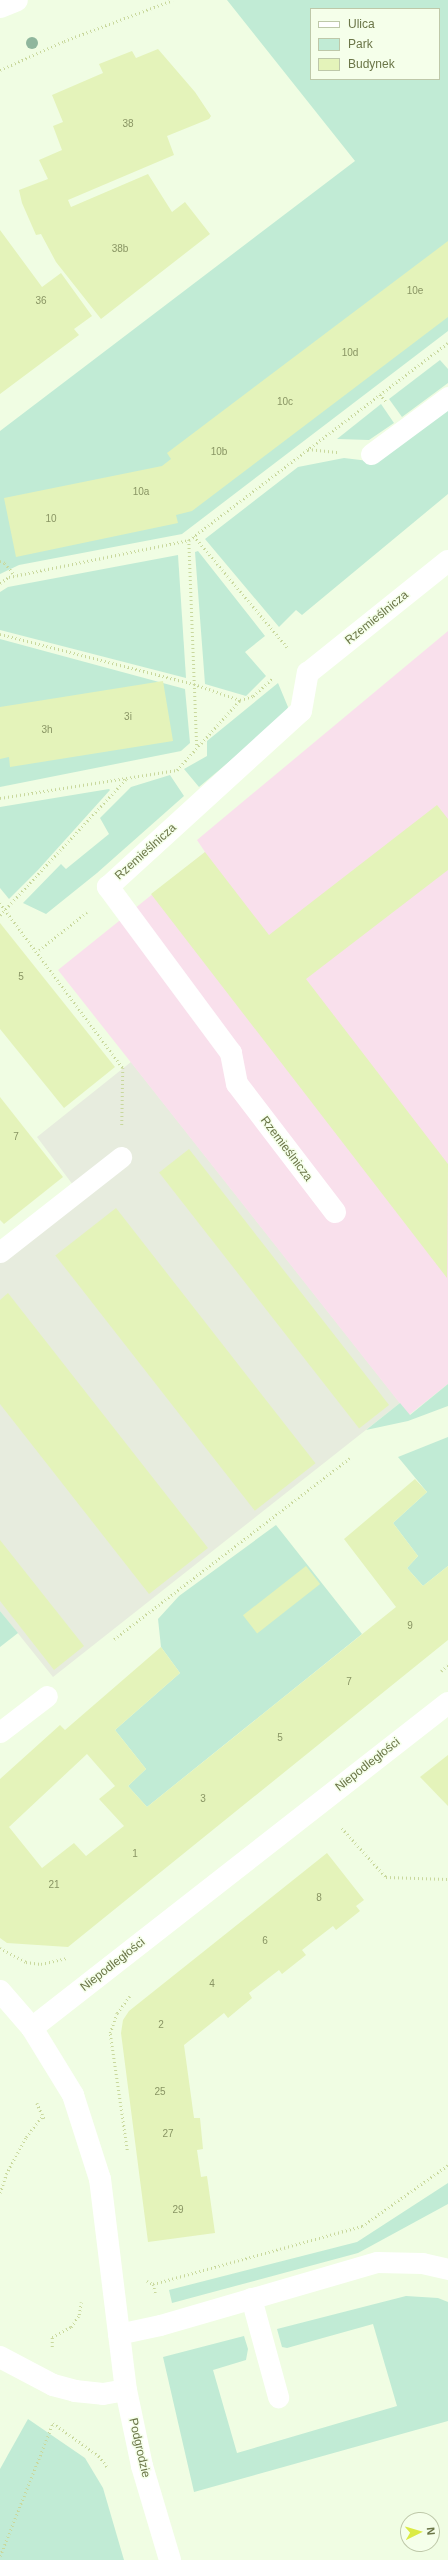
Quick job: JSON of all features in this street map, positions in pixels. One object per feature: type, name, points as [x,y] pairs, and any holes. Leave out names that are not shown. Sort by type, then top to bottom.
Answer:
[{"type":"street","name":"Rzemieślnicza","points":[[335,1212],[237,1084],[231,1053],[108,887],[302,711],[308,673],[448,560]]},
{"type":"street","name":"Niepodległości","points":[[32,2028],[448,1703]]},
{"type":"street","points":[[0,1991],[32,2028],[73,2095],[100,2179],[118,2334]]},
{"type":"street","name":"Podgrodzie","points":[[118,2334],[126,2390],[142,2466],[170,2560]]},
{"type":"street","points":[[0,2357],[53,2385],[75,2391],[102,2394],[126,2390]]},
{"type":"lane","points":[[0,7],[17,0]]},
{"type":"lane","points":[[371,454],[448,397]]},
{"type":"lane","points":[[0,1252],[121,1157]]},
{"type":"lane","points":[[0,1732],[47,1696]]},
{"type":"lane","points":[[118,2334],[160,2325],[378,2262],[422,2263],[448,2269]]},
{"type":"lane","points":[[251,2298],[278,2397]]},
{"type":"path","points":[[0,70],[64,42],[173,0]]},
{"type":"path","points":[[0,583],[15,576],[189,540],[448,343]]},
{"type":"path","points":[[194,536],[308,673]]},
{"type":"path","points":[[189,540],[197,747]]},
{"type":"path","points":[[0,561],[5,563],[15,576]]},
{"type":"path","points":[[0,634],[194,684],[240,700]]},
{"type":"path","points":[[0,798],[177,770],[240,700],[252,696],[274,676]]},
{"type":"path","points":[[0,915],[126,778]]},
{"type":"path","points":[[0,903],[123,1068],[121,1157]]},
{"type":"path","points":[[39,950],[89,910]]},
{"type":"path","points":[[114,1639],[350,1458]]},
{"type":"path","points":[[334,1831],[345,1822]]},
{"type":"path","points":[[340,1826],[386,1877],[448,1879]]},
{"type":"path","points":[[128,2157],[110,2032],[117,2013],[133,1992]]},
{"type":"path","points":[[36,2100],[46,2122]]},
{"type":"path","points":[[0,2193],[13,2161],[42,2115]]},
{"type":"path","points":[[145,2276],[148,2283],[153,2284],[362,2226],[448,2165]]},
{"type":"path","points":[[153,2284],[160,2325]]},
{"type":"path","points":[[0,2556],[53,2424],[52,2337],[71,2328],[79,2315],[81,2298]]},
{"type":"path","points":[[53,2424],[99,2456],[111,2471]]},
{"type":"shaded area","points":[[448,631],[448,1384],[409,1415],[58,970],[205,852],[197,840]]},
{"type":"shaded area","points":[[131,1062],[400,1403],[53,1677],[0,1611],[0,1243],[73,1185],[37,1137]]},
{"type":"green space","points":[[227,0],[448,0],[448,331],[182,534],[19,565],[0,574],[0,431],[355,161]]},
{"type":"green space","points":[[440,360],[448,369],[448,383],[402,417],[389,399]]},
{"type":"green space","points":[[381,404],[394,423],[369,440],[337,439]]},
{"type":"green space","points":[[448,408],[448,494],[302,615],[296,610],[279,627],[205,539],[298,467],[344,458],[377,462]]},
{"type":"green space","points":[[198,551],[265,636],[245,652],[266,676],[246,696],[205,684],[195,552]]},
{"type":"green space","points":[[178,555],[186,678],[0,630],[0,592],[8,587]]},
{"type":"green space","points":[[0,639],[185,689],[190,743],[181,751],[0,787]]},
{"type":"green space","points":[[278,683],[288,707],[286,714],[199,787],[184,769],[207,756],[207,741]]},
{"type":"green space","points":[[170,775],[184,796],[97,873],[46,914],[23,903],[61,864],[66,869],[109,834],[100,818],[131,787]]},
{"type":"green space","points":[[110,790],[38,870],[9,899],[0,888],[0,807]]},
{"type":"green space","points":[[448,1384],[448,1406],[408,1421],[366,1430],[400,1403],[410,1415]]},
{"type":"green space","points":[[448,1437],[448,1566],[423,1586],[407,1568],[418,1556],[393,1523],[427,1492],[398,1457]]},
{"type":"green space","points":[[276,1525],[362,1634],[147,1807],[128,1786],[146,1769],[115,1730],[180,1673],[161,1647],[158,1619],[179,1596]]},
{"type":"green space","points":[[0,1611],[18,1633],[0,1647]]},
{"type":"green space","points":[[448,2183],[448,2204],[358,2253],[172,2303],[169,2290],[357,2242]]},
{"type":"green space","points":[[406,2296],[438,2298],[448,2302],[448,2421],[194,2492],[163,2357],[244,2336],[248,2349],[246,2360],[213,2370],[237,2453],[397,2406],[373,2324],[287,2348],[282,2347],[277,2329]]},
{"type":"green space","points":[[28,2419],[85,2458],[103,2488],[124,2560],[0,2560],[0,2469]]},
{"type":"building","points":[[158,49],[195,92],[211,116],[209,119],[167,136],[174,155],[68,200],[71,207],[148,174],[172,212],[185,202],[210,234],[101,319],[56,262],[41,234],[36,235],[22,203],[19,190],[48,179],[39,160],[62,150],[53,126],[63,122],[52,95],[103,73],[99,64],[132,51],[136,58]]},
{"type":"building","points":[[0,230],[42,287],[61,273],[92,316],[74,329],[79,335],[0,394]]},
{"type":"building","points":[[448,241],[448,317],[192,511],[176,515],[178,523],[16,557],[4,498],[162,466],[171,459],[167,453]]},
{"type":"building","points":[[163,681],[173,741],[10,767],[9,757],[0,759],[0,707]]},
{"type":"building","points":[[437,805],[448,819],[448,870],[306,979],[448,1164],[447,1278],[151,894],[205,852],[269,935]]},
{"type":"building","points":[[0,923],[115,1067],[64,1108],[0,1029]]},
{"type":"building","points":[[0,1097],[63,1177],[4,1224],[0,1220]]},
{"type":"building","points":[[189,1149],[389,1405],[359,1428],[159,1172]]},
{"type":"building","points":[[116,1208],[315,1463],[255,1511],[55,1255]]},
{"type":"building","points":[[8,1293],[208,1548],[149,1594],[0,1404],[0,1300]]},
{"type":"building","points":[[415,1479],[427,1492],[393,1523],[418,1556],[407,1568],[423,1586],[448,1566],[448,1640],[68,1947],[7,1943],[0,1938],[0,1779],[60,1725],[65,1730],[161,1647],[180,1673],[115,1730],[146,1769],[128,1786],[147,1807],[396,1607],[344,1539]],"holes":[[[87,1754],[115,1786],[99,1799],[124,1826],[86,1856],[74,1843],[42,1868],[9,1827]]]},
{"type":"building","points":[[0,1540],[84,1646],[54,1670],[0,1601]]},
{"type":"building","points":[[306,1566],[320,1584],[257,1633],[243,1615]]},
{"type":"building","points":[[448,1755],[448,1806],[420,1777]]},
{"type":"building","points":[[327,1853],[364,1900],[356,1906],[360,1911],[336,1930],[333,1926],[302,1950],[306,1955],[282,1974],[279,1970],[249,1993],[252,1998],[228,2018],[224,2013],[184,2045],[194,2118],[200,2118],[203,2149],[197,2150],[201,2177],[207,2176],[215,2233],[148,2242],[121,2033],[123,2020],[129,2011]]}]
